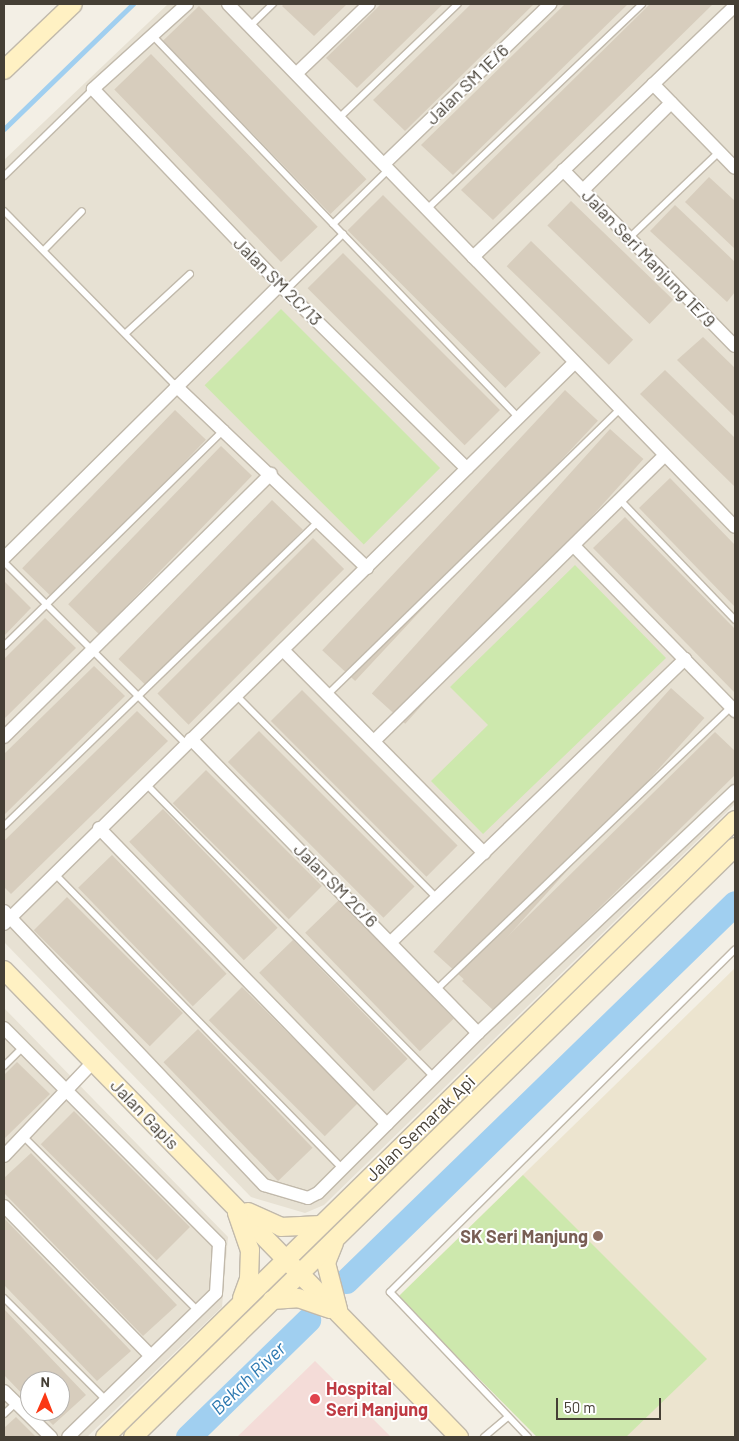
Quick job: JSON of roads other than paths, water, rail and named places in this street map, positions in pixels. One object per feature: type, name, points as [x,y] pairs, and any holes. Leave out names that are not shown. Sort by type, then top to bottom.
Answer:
[{"type":"street","points":[[4,70],[73,4]]},
{"type":"street","points":[[92,89],[187,4]]},
{"type":"street","points":[[228,4],[298,72],[619,410],[735,527]]},
{"type":"street","points":[[298,72],[369,4]]},
{"type":"street","name":"Jalan SM 1E/6","points":[[387,167],[550,4]]},
{"type":"street","points":[[473,257],[735,6]]},
{"type":"street","points":[[653,84],[729,159]]},
{"type":"street","name":"Jalan SM 2C/13","points":[[92,89],[283,287],[467,469]]},
{"type":"street","points":[[583,190],[671,103]]},
{"type":"street","name":"Jalan Seri Manjung 1E/9","points":[[563,170],[735,346]]},
{"type":"street","points":[[4,558],[176,386],[283,287]]},
{"type":"street","points":[[574,363],[367,568],[6,918],[264,1185],[308,1198],[343,1169],[478,1033],[735,791]]},
{"type":"street","points":[[176,386],[226,428],[367,568]]},
{"type":"street","points":[[374,741],[664,456]]},
{"type":"street","points":[[4,738],[271,474]]},
{"type":"street","points":[[574,546],[733,709]]},
{"type":"street","points":[[283,650],[484,853]]},
{"type":"street","points":[[392,941],[685,659]]},
{"type":"street","name":"Jalan SM 2C/6","points":[[189,741],[392,941],[478,1033]]},
{"type":"street","name":"Jalan Semarak Api","points":[[105,1437],[735,820]]},
{"type":"street","points":[[100,828],[388,1124]]},
{"type":"street","name":"Jalan Semarak Api","points":[[133,1437],[735,847]]},
{"type":"street","name":"Jalan Gapis","points":[[4,970],[459,1437]]},
{"type":"street","points":[[4,1028],[218,1241],[218,1290],[198,1312],[68,1437]]},
{"type":"street","points":[[4,1156],[94,1061]]},
{"type":"street","points":[[232,1204],[281,1227],[321,1225]]},
{"type":"street","points":[[232,1204],[250,1250],[250,1279],[240,1304]]},
{"type":"street","points":[[4,1206],[151,1356]]},
{"type":"street","points":[[338,1236],[326,1263],[340,1314]]},
{"type":"street","points":[[272,1300],[298,1298],[340,1314]]},
{"type":"street","points":[[4,1391],[52,1437]]},
{"type":"lane","points":[[250,26],[273,4]]},
{"type":"lane","points":[[340,117],[458,4]]},
{"type":"lane","points":[[428,210],[642,4]]},
{"type":"lane","points":[[153,36],[519,418]]},
{"type":"lane","points":[[4,176],[92,89]]},
{"type":"lane","points":[[629,238],[729,159]]},
{"type":"lane","points":[[333,224],[387,167]]},
{"type":"lane","points":[[4,211],[176,386]]},
{"type":"lane","points":[[44,250],[82,211]]},
{"type":"lane","points":[[283,287],[343,234]]},
{"type":"lane","points":[[126,333],[190,274]]},
{"type":"lane","points":[[327,695],[619,410]]},
{"type":"lane","points":[[4,646],[226,428]]},
{"type":"lane","points":[[620,500],[735,620]]},
{"type":"lane","points":[[4,826],[319,521]]},
{"type":"lane","points":[[4,562],[139,697],[189,741]]},
{"type":"lane","points":[[236,695],[437,898]]},
{"type":"lane","points":[[437,990],[733,709]]},
{"type":"lane","points":[[145,784],[434,1077]]},
{"type":"lane","points":[[54,873],[343,1169]]},
{"type":"lane","points":[[528,1437],[393,1299],[393,1284],[735,949]]},
{"type":"lane","points":[[4,1066],[23,1047]]},
{"type":"lane","points":[[23,1136],[198,1312]]},
{"type":"lane","points":[[4,1298],[106,1400]]},
{"type":"lane","points":[[4,1414],[16,1403]]},
{"type":"lane","points":[[484,1437],[508,1417]]},
{"type":"waterway","points":[[4,129],[133,4]]},
{"type":"waterway","points":[[346,1281],[735,903]]},
{"type":"waterway","name":"Bekah River","points":[[188,1437],[308,1320]]},
{"type":"place","name":"SK Seri Manjung","points":[[598,1236]]},
{"type":"place","name":"Hospital Seri Manjung","points":[[315,1399]]}]
